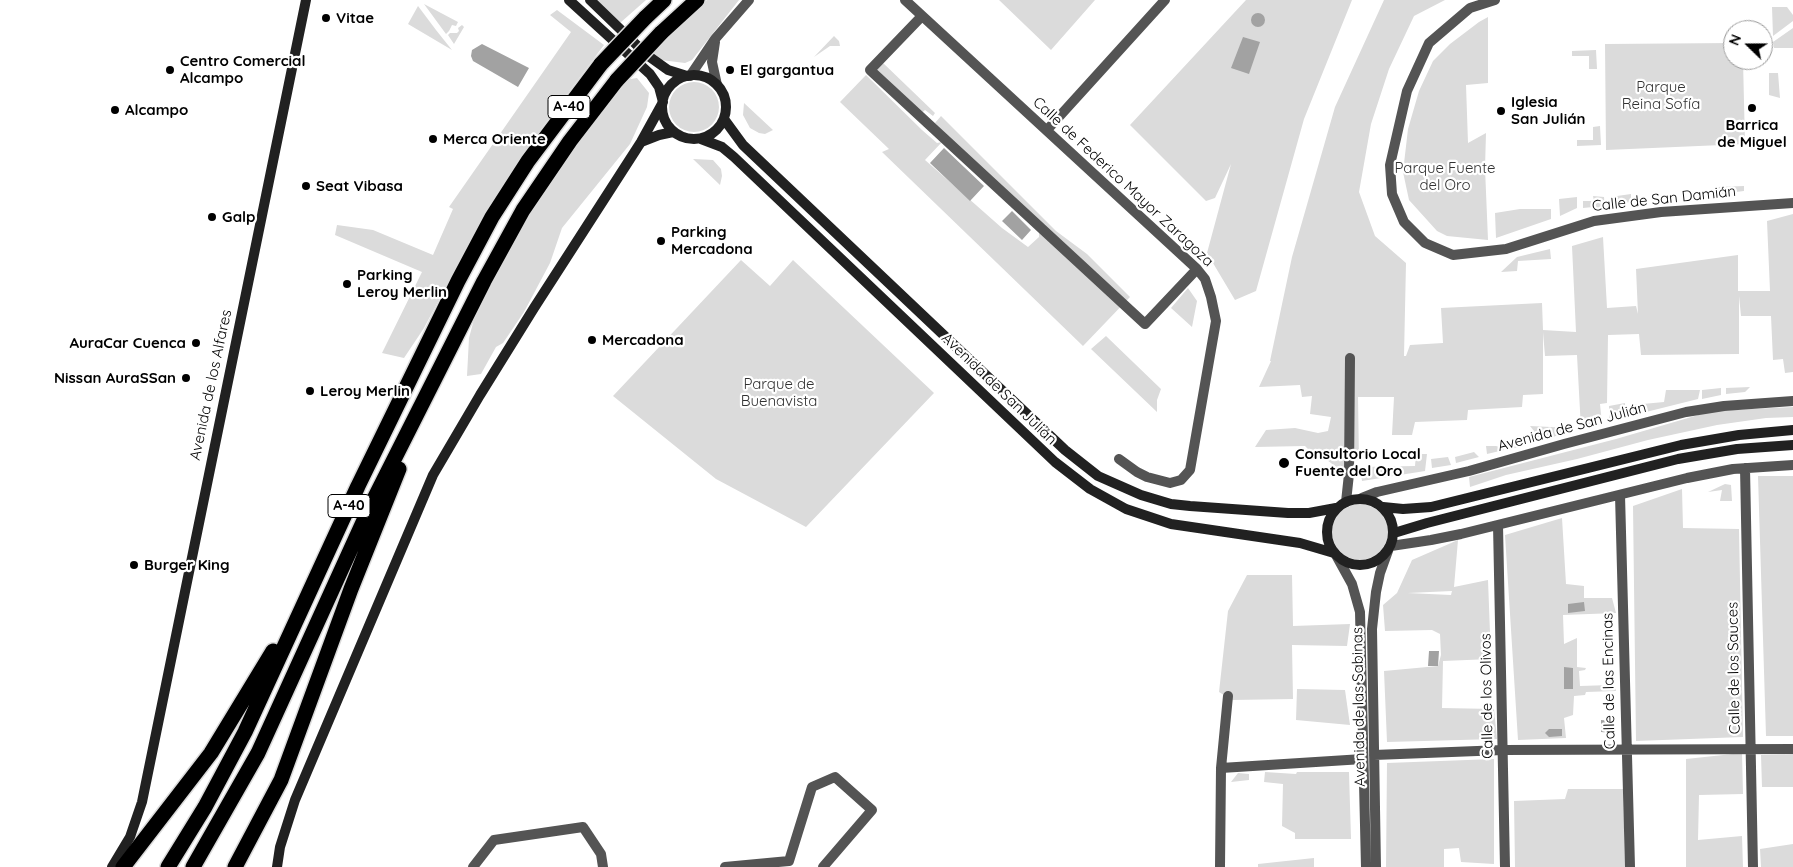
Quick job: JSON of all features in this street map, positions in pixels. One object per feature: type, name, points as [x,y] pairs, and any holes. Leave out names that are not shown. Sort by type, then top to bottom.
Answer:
[{"type":"highway","name":"A-40","points":[[168,867],[205,807],[245,732],[358,486],[458,281],[492,217],[528,161],[601,64],[664,0]]},
{"type":"highway","name":"A-40","points":[[193,867],[258,753],[369,509],[484,281],[523,210],[570,141],[617,80],[661,33],[696,0]]},
{"type":"highway","points":[[235,867],[281,780],[351,589],[436,378]]},
{"type":"highway","points":[[123,867],[211,753],[244,700],[268,660],[358,486]]},
{"type":"main road","name":"Avenida de los Alfares","points":[[112,867],[130,837],[142,802],[306,0]]},
{"type":"main road","points":[[277,867],[280,847],[295,800],[434,475],[480,395],[641,142],[662,103],[666,93],[671,85],[678,79],[689,76],[702,76],[717,85],[726,101],[724,119],[714,133],[701,139],[690,139],[674,132],[664,119],[662,103],[659,87],[650,74],[569,0]]},
{"type":"main road","points":[[590,0],[647,55],[668,70],[689,76]]},
{"type":"main road","name":"Avenida de San Julián","points":[[724,119],[743,145],[1065,450],[1098,476],[1140,495],[1171,504],[1288,514],[1310,513],[1336,508]]},
{"type":"main road","points":[[641,142],[658,135],[674,132]]},
{"type":"main road","name":"Avenida de San Julián","points":[[701,139],[722,147],[734,157],[1055,462],[1090,489],[1126,509],[1171,524],[1300,543],[1335,554]]},
{"type":"main road","points":[[1383,507],[1403,509],[1425,508],[1681,445],[1738,435],[1793,430]]},
{"type":"main road","points":[[1394,533],[1428,522],[1678,459],[1737,449],[1793,444]]},
{"type":"main road","points":[[1362,498],[1372,500],[1383,507],[1390,517],[1394,533],[1390,547],[1380,559],[1366,565],[1352,564],[1335,554],[1328,542],[1327,530],[1330,518],[1336,508],[1346,502],[1362,498]]},
{"type":"street","points":[[689,76],[715,39],[749,0]]},
{"type":"street","name":"Calle de Federico Mayor Zaragoza","points":[[906,0],[1197,269],[1205,279],[1216,321],[1190,470],[1181,480],[1170,483],[1147,477],[1119,459]]},
{"type":"street","points":[[1047,130],[1166,0]]},
{"type":"street","name":"Calle de San Damián","points":[[1495,0],[1470,8],[1429,43],[1407,91],[1390,164],[1392,194],[1404,222],[1426,243],[1453,255],[1506,249],[1594,220],[1661,212],[1793,203]]},
{"type":"street","points":[[922,16],[870,70],[1145,324],[1197,269]]},
{"type":"street","points":[[715,39],[712,62],[717,85]]},
{"type":"street","points":[[1346,502],[1349,474],[1350,358]]},
{"type":"street","name":"Avenida de San Julián","points":[[1362,498],[1377,492],[1469,471],[1686,412],[1724,406],[1793,401]]},
{"type":"street","points":[[1390,547],[1498,525],[1687,478],[1745,468],[1793,465]]},
{"type":"street","name":"Calle de los Sauces","points":[[1745,468],[1753,867]]},
{"type":"street","name":"Calle de las Encinas","points":[[1620,495],[1630,867]]},
{"type":"street","name":"Calle de los Olivos","points":[[1498,525],[1506,867]]},
{"type":"street","name":"Avenida de las Sabinas","points":[[1376,867],[1372,629],[1380,573],[1390,547]]},
{"type":"street","name":"Avenida de las Sabinas","points":[[1335,554],[1352,584],[1360,612],[1366,867]]},
{"type":"street","points":[[1220,867],[1221,768],[1228,696]]},
{"type":"street","points":[[1374,755],[1503,750],[1793,748]]},
{"type":"street","points":[[1221,768],[1363,759]]},
{"type":"street","points":[[725,867],[789,861],[812,786],[835,777],[872,810],[823,867]]},
{"type":"street","points":[[473,867],[494,840],[583,827],[601,854],[603,867]]},
{"type":"green space","points":[[597,0],[646,0],[620,23]]},
{"type":"green space","points":[[707,0],[739,0],[692,60],[685,63],[661,60],[651,53],[674,27]]},
{"type":"green space","points":[[999,0],[1095,0],[1051,50]]},
{"type":"green space","points":[[1246,0],[1352,0],[1304,119],[1256,291],[1235,300],[1207,253],[1231,164],[1215,198],[1206,201],[1130,125]]},
{"type":"green space","points":[[1384,0],[1445,0],[1414,16],[1389,69],[1371,124],[1359,192],[1375,236],[1406,263],[1404,356],[1406,356],[1410,345],[1443,343],[1441,308],[1542,303],[1543,330],[1576,332],[1572,246],[1603,237],[1607,308],[1636,306],[1638,314],[1636,269],[1738,255],[1738,291],[1770,291],[1767,221],[1793,214],[1793,372],[1785,373],[1783,359],[1773,360],[1771,316],[1741,316],[1739,296],[1739,354],[1641,355],[1639,334],[1608,335],[1607,403],[1600,404],[1602,424],[1581,429],[1577,355],[1545,356],[1543,332],[1543,394],[1523,395],[1522,407],[1468,410],[1467,420],[1415,422],[1412,435],[1392,435],[1394,397],[1358,397],[1359,460],[1347,461],[1344,473],[1327,460],[1319,450],[1310,451],[1305,446],[1255,447],[1266,430],[1295,428],[1318,433],[1328,431],[1331,417],[1310,414],[1312,396],[1302,397],[1300,385],[1259,387],[1271,361],[1292,257],[1335,107]]},
{"type":"green space","points":[[424,4],[458,22],[456,26],[452,25],[446,34]]},
{"type":"green space","points":[[418,6],[436,30],[452,50],[408,24]]},
{"type":"green space","points":[[1772,7],[1787,7],[1793,15],[1793,21],[1773,36]]},
{"type":"green space","points":[[557,10],[604,45],[541,129],[471,240],[424,328],[404,358],[382,353],[422,272],[335,235],[337,225],[373,230],[433,255],[453,209],[449,207],[571,32],[550,15]]},
{"type":"green space","name":"Parque Fuente del Oro","points":[[1488,17],[1488,83],[1466,85],[1468,143],[1486,133],[1485,168],[1488,240],[1447,236],[1437,231],[1409,200],[1403,172],[1408,129],[1419,91],[1433,61],[1450,44]]},
{"type":"green space","points":[[462,25],[464,27],[454,44],[448,35],[450,33],[457,33],[459,31],[458,28]]},
{"type":"green space","points":[[1793,28],[1793,48],[1774,48],[1773,42]]},
{"type":"green space","points":[[834,36],[839,41],[840,46],[830,46],[814,57]]},
{"type":"green space","name":"Parque Reina Sofía","points":[[1723,43],[1723,70],[1743,70],[1745,144],[1606,150],[1605,44]]},
{"type":"green space","points":[[1596,50],[1597,69],[1589,69],[1589,56],[1572,56],[1572,51]]},
{"type":"green space","points":[[881,61],[935,113],[933,116],[925,110],[916,118],[870,72]]},
{"type":"green space","points":[[1769,73],[1778,73],[1780,98],[1769,95]]},
{"type":"green space","points":[[866,75],[922,130],[937,143],[942,142],[925,160],[1002,228],[1028,247],[1039,237],[1039,232],[935,123],[941,116],[1056,231],[1087,254],[1130,297],[1083,346],[882,152],[889,149],[840,102]]},
{"type":"green space","points":[[637,78],[649,93],[647,107],[630,144],[562,228],[550,263],[524,312],[503,343],[496,347],[481,374],[467,376],[469,338],[477,308],[545,186],[624,80]]},
{"type":"green space","points":[[694,82],[704,84],[712,89],[717,97],[719,107],[717,117],[712,125],[704,130],[694,132],[684,130],[676,125],[671,117],[669,107],[671,97],[676,89],[684,84]]},
{"type":"green space","points":[[744,103],[773,130],[765,134],[750,128],[743,115]]},
{"type":"green space","points":[[1600,126],[1601,145],[1577,146],[1577,140],[1593,140],[1593,127]]},
{"type":"green space","points":[[693,159],[713,160],[721,169],[720,185]]},
{"type":"green space","points":[[1744,186],[1744,191],[1719,194],[1718,187]]},
{"type":"green space","points":[[1631,194],[1631,202],[1616,204],[1617,196]]},
{"type":"green space","points":[[1593,196],[1604,197],[1605,210],[1594,211],[1593,207],[1583,208],[1583,201],[1594,201]]},
{"type":"green space","points":[[1577,197],[1577,208],[1560,216],[1559,199]]},
{"type":"green space","points":[[1520,209],[1551,209],[1551,219],[1496,238],[1495,213]]},
{"type":"green space","points":[[1550,249],[1551,259],[1518,261],[1517,271],[1501,272],[1517,257]]},
{"type":"green space","name":"Parque de Buenavista","points":[[741,260],[770,286],[793,260],[934,393],[806,527],[716,479],[613,396]]},
{"type":"green space","points":[[1188,288],[1197,301],[1192,327],[1171,308]]},
{"type":"green space","points":[[1106,336],[1161,389],[1157,400],[1157,412],[1091,349]]},
{"type":"green space","points":[[1750,387],[1745,392],[1726,394],[1726,388]]},
{"type":"green space","points":[[1721,388],[1721,395],[1702,399],[1702,390]]},
{"type":"green space","points":[[1666,390],[1700,390],[1698,399],[1634,415],[1632,405],[1664,402]]},
{"type":"green space","points":[[1625,403],[1625,418],[1609,420],[1609,406]]},
{"type":"green space","points":[[1793,407],[1793,417],[1766,418],[1717,425],[1506,475],[1470,487],[1469,477],[1616,439],[1712,411]]},
{"type":"green space","points":[[1530,426],[1572,428],[1572,430],[1542,441]]},
{"type":"green space","points":[[1531,439],[1535,441],[1509,450],[1507,443]]},
{"type":"green space","points":[[1486,446],[1496,446],[1504,450],[1487,454]]},
{"type":"green space","points":[[1474,452],[1479,457],[1456,463],[1455,457]]},
{"type":"green space","points":[[1416,454],[1427,454],[1425,471],[1362,481],[1360,467],[1415,466]]},
{"type":"green space","points":[[1448,457],[1451,465],[1432,468],[1431,459]]},
{"type":"green space","points":[[1758,476],[1793,476],[1793,736],[1766,736]]},
{"type":"green space","points":[[1725,484],[1731,485],[1732,501],[1720,501],[1722,490],[1708,492]]},
{"type":"green space","points":[[1682,489],[1683,528],[1739,529],[1743,737],[1636,741],[1633,506]]},
{"type":"green space","points":[[1360,504],[1371,506],[1380,512],[1386,521],[1388,532],[1386,543],[1380,552],[1371,558],[1360,560],[1349,558],[1340,552],[1334,543],[1332,532],[1334,521],[1340,512],[1349,506]]},
{"type":"green space","points":[[1562,518],[1566,584],[1584,586],[1584,598],[1612,598],[1616,613],[1563,615],[1564,644],[1577,638],[1577,667],[1586,668],[1579,671],[1580,686],[1611,685],[1615,686],[1616,691],[1586,692],[1585,695],[1574,696],[1573,715],[1564,718],[1566,738],[1518,740],[1505,535]]},
{"type":"green space","points":[[1458,540],[1454,587],[1488,580],[1491,659],[1443,661],[1442,708],[1494,709],[1497,739],[1387,742],[1384,671],[1438,666],[1441,655],[1440,634],[1432,630],[1385,631],[1383,605],[1397,593],[1412,560]],"holes":[[[1452,591],[1451,595],[1407,593]]]},
{"type":"green space","points":[[1247,575],[1292,575],[1293,626],[1350,624],[1347,646],[1292,645],[1293,699],[1232,700],[1219,692],[1228,611]]},
{"type":"green space","points":[[1297,689],[1345,690],[1350,725],[1296,720]]},
{"type":"green space","points":[[1742,753],[1743,794],[1699,795],[1698,840],[1742,836],[1743,867],[1686,867],[1686,759]]},
{"type":"green space","points":[[1793,754],[1793,787],[1762,787],[1761,755]]},
{"type":"green space","points":[[1494,759],[1494,864],[1461,862],[1459,848],[1444,849],[1444,867],[1386,867],[1387,763]]},
{"type":"green space","points":[[1265,772],[1296,774],[1297,772],[1349,772],[1351,839],[1295,839],[1295,833],[1282,826],[1283,784],[1264,782]]},
{"type":"green space","points":[[1238,773],[1249,774],[1249,780],[1231,782]]},
{"type":"green space","points":[[1568,789],[1623,789],[1625,867],[1515,867],[1514,801],[1565,799]]},
{"type":"green space","points":[[1793,844],[1793,867],[1761,867],[1760,849]]},
{"type":"green space","points":[[1314,858],[1314,867],[1258,867],[1258,864]]},
{"type":"shaded area","points":[[1258,13],[1263,15],[1265,20],[1263,25],[1258,27],[1253,25],[1251,20],[1253,15]]},
{"type":"shaded area","points":[[1243,37],[1260,42],[1249,74],[1231,68]]},
{"type":"shaded area","points":[[482,44],[529,68],[518,87],[473,61],[471,56],[472,50]]},
{"type":"shaded area","points":[[944,148],[984,186],[970,201],[930,163]]},
{"type":"shaded area","points":[[1012,211],[1031,230],[1022,240],[1002,221]]},
{"type":"shaded area","points":[[1584,602],[1585,611],[1568,613],[1568,604]]},
{"type":"shaded area","points":[[1429,651],[1439,651],[1438,666],[1428,666]]},
{"type":"shaded area","points":[[1564,667],[1573,668],[1573,689],[1564,689]]},
{"type":"shaded area","points":[[1601,720],[1612,721],[1611,733],[1601,732]]},
{"type":"shaded area","points":[[1549,729],[1562,729],[1562,736],[1549,737],[1545,733]]},
{"type":"place","name":"Vitae","points":[[326,18]]},
{"type":"place","name":"Centro Comercial Alcampo","points":[[170,70]]},
{"type":"place","name":"El gargantua","points":[[730,70]]},
{"type":"place","name":"Barrica de Miguel","points":[[1752,108]]},
{"type":"place","name":"Alcampo","points":[[115,110]]},
{"type":"place","name":"Iglesia San Julián","points":[[1501,111]]},
{"type":"place","name":"Merca Oriente","points":[[433,139]]},
{"type":"place","name":"Seat Vibasa","points":[[306,186]]},
{"type":"place","name":"Galp","points":[[212,217]]},
{"type":"place","name":"Parking Mercadona","points":[[661,241]]},
{"type":"place","name":"Parking Leroy Merlin","points":[[347,284]]},
{"type":"place","name":"Mercadona","points":[[592,340]]},
{"type":"place","name":"AuraCar Cuenca","points":[[196,343]]},
{"type":"place","name":"Nissan AuraSSan","points":[[186,378]]},
{"type":"place","name":"Leroy Merlin","points":[[310,391]]},
{"type":"place","name":"Consultorio Local Fuente del Oro","points":[[1284,463]]},
{"type":"place","name":"Burger King","points":[[134,565]]}]
